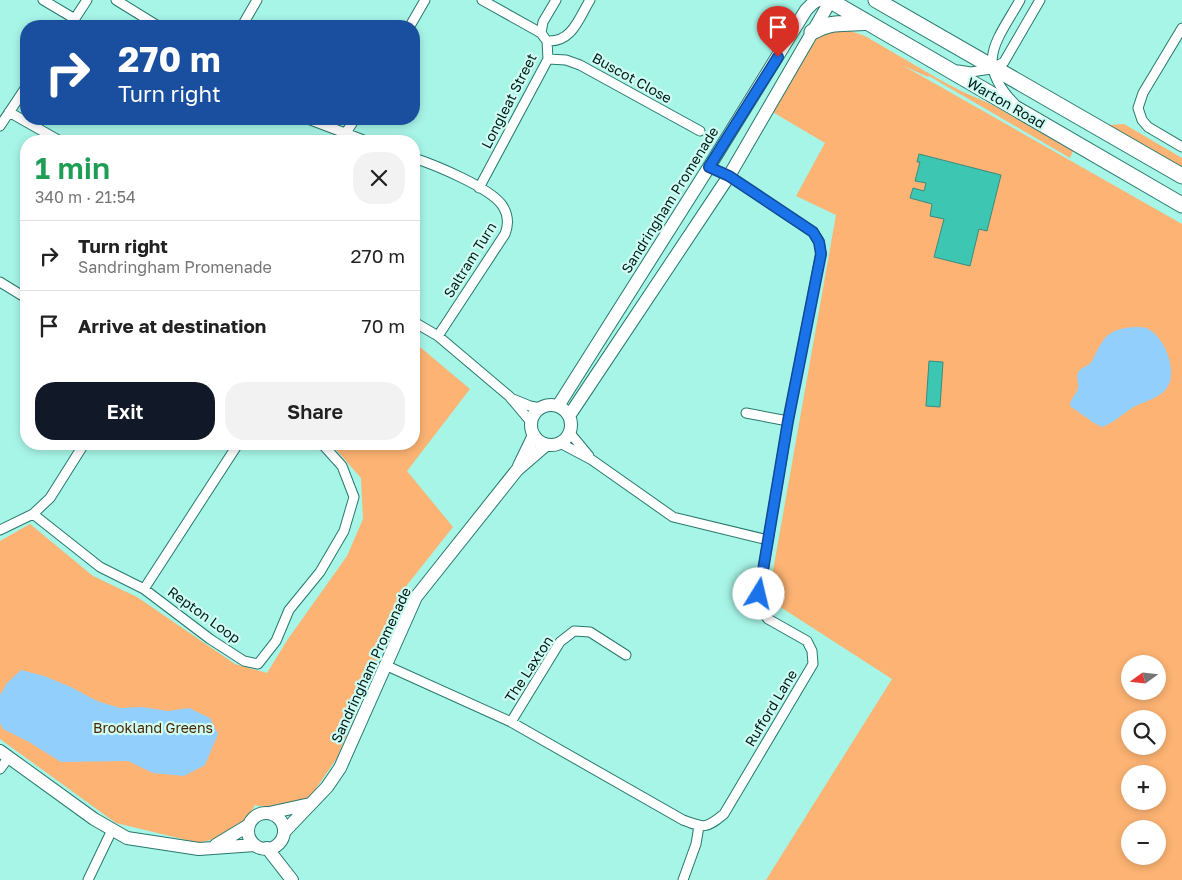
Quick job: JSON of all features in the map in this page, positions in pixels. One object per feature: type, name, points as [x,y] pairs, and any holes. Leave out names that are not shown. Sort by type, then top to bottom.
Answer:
[{"type":"main road","name":"Warton Road","points":[[829,0],[1182,205]]},
{"type":"main road","name":"Warton Road","points":[[876,0],[1182,176]]},
{"type":"main road","points":[[812,32],[823,26],[838,23],[851,25],[867,22]]},
{"type":"street","points":[[43,0],[68,20]]},
{"type":"street","points":[[74,20],[87,0]]},
{"type":"street","points":[[116,0],[148,20]]},
{"type":"street","points":[[245,20],[257,0]]},
{"type":"street","points":[[414,20],[426,0]]},
{"type":"street","name":"Longleat Street","points":[[479,188],[548,59],[547,41],[541,33],[482,0]]},
{"type":"street","points":[[541,33],[543,22],[556,0]]},
{"type":"street","points":[[547,41],[557,42],[566,38],[590,0]]},
{"type":"street","name":"Sandringham Promenade","points":[[558,406],[806,10],[818,0]]},
{"type":"street","points":[[569,416],[729,176],[827,7],[825,0]]},
{"type":"street","points":[[1020,0],[993,48],[993,67],[998,85],[1025,114]]},
{"type":"street","points":[[947,69],[971,72],[991,69],[1004,62],[1040,0]]},
{"type":"street","points":[[1182,28],[1144,93],[1138,108],[1142,120],[1148,127],[1182,147]]},
{"type":"street","name":"Buscot Close","points":[[548,59],[566,60],[580,65],[700,131]]},
{"type":"street","points":[[0,126],[20,96]]},
{"type":"street","points":[[9,112],[20,118]]},
{"type":"street","points":[[32,125],[49,135]]},
{"type":"street","points":[[323,125],[349,135]]},
{"type":"street","points":[[346,134],[351,125]]},
{"type":"street","name":"Saltram Turn","points":[[420,160],[479,188],[495,198],[502,205],[508,225],[506,234],[438,336]]},
{"type":"street","name":"Rufford Lane","points":[[699,826],[712,825],[724,814],[813,664],[812,650],[807,641],[768,619],[761,610],[759,594],[788,421],[821,254],[819,242],[813,232],[729,176],[709,167]]},
{"type":"street","points":[[0,282],[20,294]]},
{"type":"street","points":[[420,326],[438,336],[509,396],[531,422],[537,439],[546,445],[560,443],[570,434],[569,416],[562,408],[552,405],[541,408],[530,406],[509,396]]},
{"type":"street","points":[[531,422],[533,416],[541,408]]},
{"type":"street","points":[[746,413],[788,421]]},
{"type":"street","points":[[570,434],[592,460]]},
{"type":"street","name":"Sandringham Promenade","points":[[517,470],[534,435]]},
{"type":"street","points":[[560,443],[592,460],[673,517],[768,540]]},
{"type":"street","name":"Sandringham Promenade","points":[[282,837],[327,787],[340,768],[416,597],[517,470],[546,445]]},
{"type":"street","points":[[0,530],[33,514],[50,498],[80,450]]},
{"type":"street","points":[[144,589],[234,450]]},
{"type":"street","name":"Repton Loop","points":[[33,514],[100,567],[144,589],[210,639],[244,661],[258,664],[276,641],[289,610],[320,572],[344,531],[354,497],[342,466],[326,450]]},
{"type":"street","name":"The Laxton","points":[[511,722],[560,642],[574,632],[590,632],[626,655]]},
{"type":"street","points":[[385,665],[511,722],[683,820],[699,826],[696,844],[683,880]]},
{"type":"street","points":[[0,769],[5,754],[94,819],[127,838],[199,849],[277,845],[282,837]]},
{"type":"street","points":[[214,847],[250,825],[257,815],[310,804]]},
{"type":"street","points":[[269,813],[282,822],[282,837],[290,878]]},
{"type":"street","points":[[250,825],[249,836],[290,878]]},
{"type":"street","points":[[88,880],[112,830]]},
{"type":"green space","points":[[845,29],[865,36],[942,81],[993,105],[1073,151],[1070,158],[929,76],[902,65],[1182,224],[1182,880],[766,880],[892,679],[768,599],[836,215],[796,196],[825,143],[771,111],[822,32]]},
{"type":"green space","points":[[1124,124],[1182,158],[1182,169],[1109,126]]},
{"type":"green space","name":"Brookland Greens","points":[[420,347],[470,389],[407,471],[453,527],[407,585],[337,758],[308,800],[286,811],[255,805],[238,832],[199,843],[116,823],[0,739],[0,541],[30,524],[93,576],[137,597],[235,664],[267,673],[288,639],[347,556],[363,519],[361,478],[336,450],[420,450]]},
{"type":"water","points":[[1135,327],[1148,329],[1155,334],[1165,347],[1171,372],[1168,386],[1161,394],[1132,408],[1102,427],[1070,406],[1078,388],[1078,373],[1091,363],[1103,340],[1112,332]]},
{"type":"water","points":[[21,670],[44,676],[71,687],[97,701],[120,708],[142,707],[168,711],[189,708],[210,718],[218,734],[205,765],[184,776],[153,773],[128,761],[61,762],[29,742],[3,729],[0,723],[0,695],[7,683]]},
{"type":"building","points":[[919,154],[1001,175],[987,231],[979,229],[970,266],[934,257],[944,219],[930,216],[932,204],[910,198],[913,188],[924,191],[926,183],[915,181],[920,162],[917,162]]},
{"type":"building","points":[[929,361],[943,362],[940,407],[926,406]]},
{"type":"route","points":[[759,594],[788,421],[821,254],[819,242],[813,232],[729,176],[709,167],[778,57]]}]
